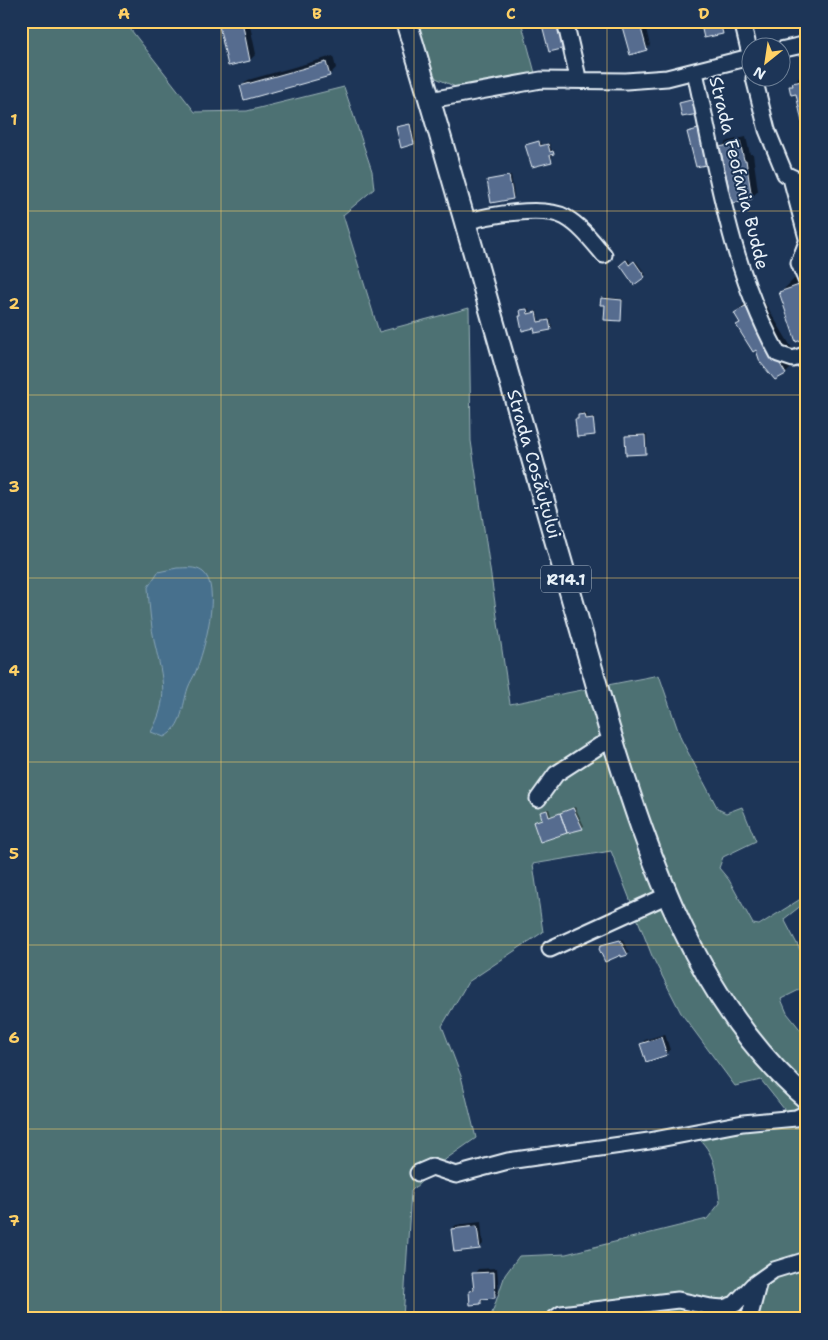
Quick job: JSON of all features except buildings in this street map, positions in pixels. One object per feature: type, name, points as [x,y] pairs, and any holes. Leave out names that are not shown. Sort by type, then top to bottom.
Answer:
[{"type":"main road","name":"Strada Cosăuțului","points":[[406,21],[613,740],[643,836],[668,895],[701,962],[735,1016],[775,1069],[807,1099]]},
{"type":"street","points":[[565,21],[577,74],[576,78],[568,81]]},
{"type":"street","name":"Strada Feofania Budde","points":[[742,21],[746,38]]},
{"type":"street","points":[[790,48],[807,44]]},
{"type":"street","name":"Strada Feofania Budde","points":[[430,100],[541,80],[667,78],[695,72],[740,58]]},
{"type":"street","name":"Strada Feofania Budde","points":[[695,72],[730,232],[743,275],[769,338],[778,354],[782,357],[793,359],[807,354]]},
{"type":"street","name":"Strada Feofania Budde","points":[[756,88],[767,130],[784,174],[791,178],[807,238]]},
{"type":"street","points":[[791,178],[800,181],[807,180]]},
{"type":"street","points":[[465,222],[543,211],[564,216],[584,231],[604,255]]},
{"type":"street","points":[[807,242],[799,263],[807,282]]},
{"type":"street","points":[[538,799],[556,774],[599,746],[613,740]]},
{"type":"street","points":[[550,949],[668,895]]},
{"type":"street","points":[[418,1173],[432,1167],[456,1175],[508,1161],[649,1141],[743,1122],[796,1118],[807,1113]]},
{"type":"street","points":[[554,1319],[561,1314],[678,1300],[723,1308],[734,1304],[759,1280],[774,1270],[807,1260]]},
{"type":"street","points":[[750,1319],[759,1280]]},
{"type":"green space","points":[[21,21],[124,21],[195,112],[247,111],[344,87],[372,171],[374,189],[343,215],[379,332],[469,308],[471,441],[510,704],[659,675],[681,739],[718,809],[726,813],[742,807],[756,841],[723,857],[719,868],[729,880],[753,924],[759,925],[807,895],[807,901],[784,919],[807,963],[807,986],[781,999],[787,1013],[807,1038],[807,1319],[486,1319],[491,1316],[505,1275],[519,1256],[566,1254],[707,1219],[720,1203],[717,1176],[709,1152],[698,1138],[788,1114],[761,1080],[735,1086],[681,1013],[652,956],[611,851],[533,864],[543,932],[468,982],[442,1026],[461,1076],[476,1138],[446,1159],[411,1191],[403,1319],[21,1319]]},
{"type":"green space","points":[[417,21],[521,21],[535,73],[529,78],[460,89],[436,78],[432,71]]},
{"type":"water","points":[[177,568],[194,568],[203,572],[208,580],[211,591],[210,620],[203,649],[188,688],[181,716],[175,728],[164,737],[151,732],[160,710],[163,689],[151,623],[148,587],[158,572]]}]
